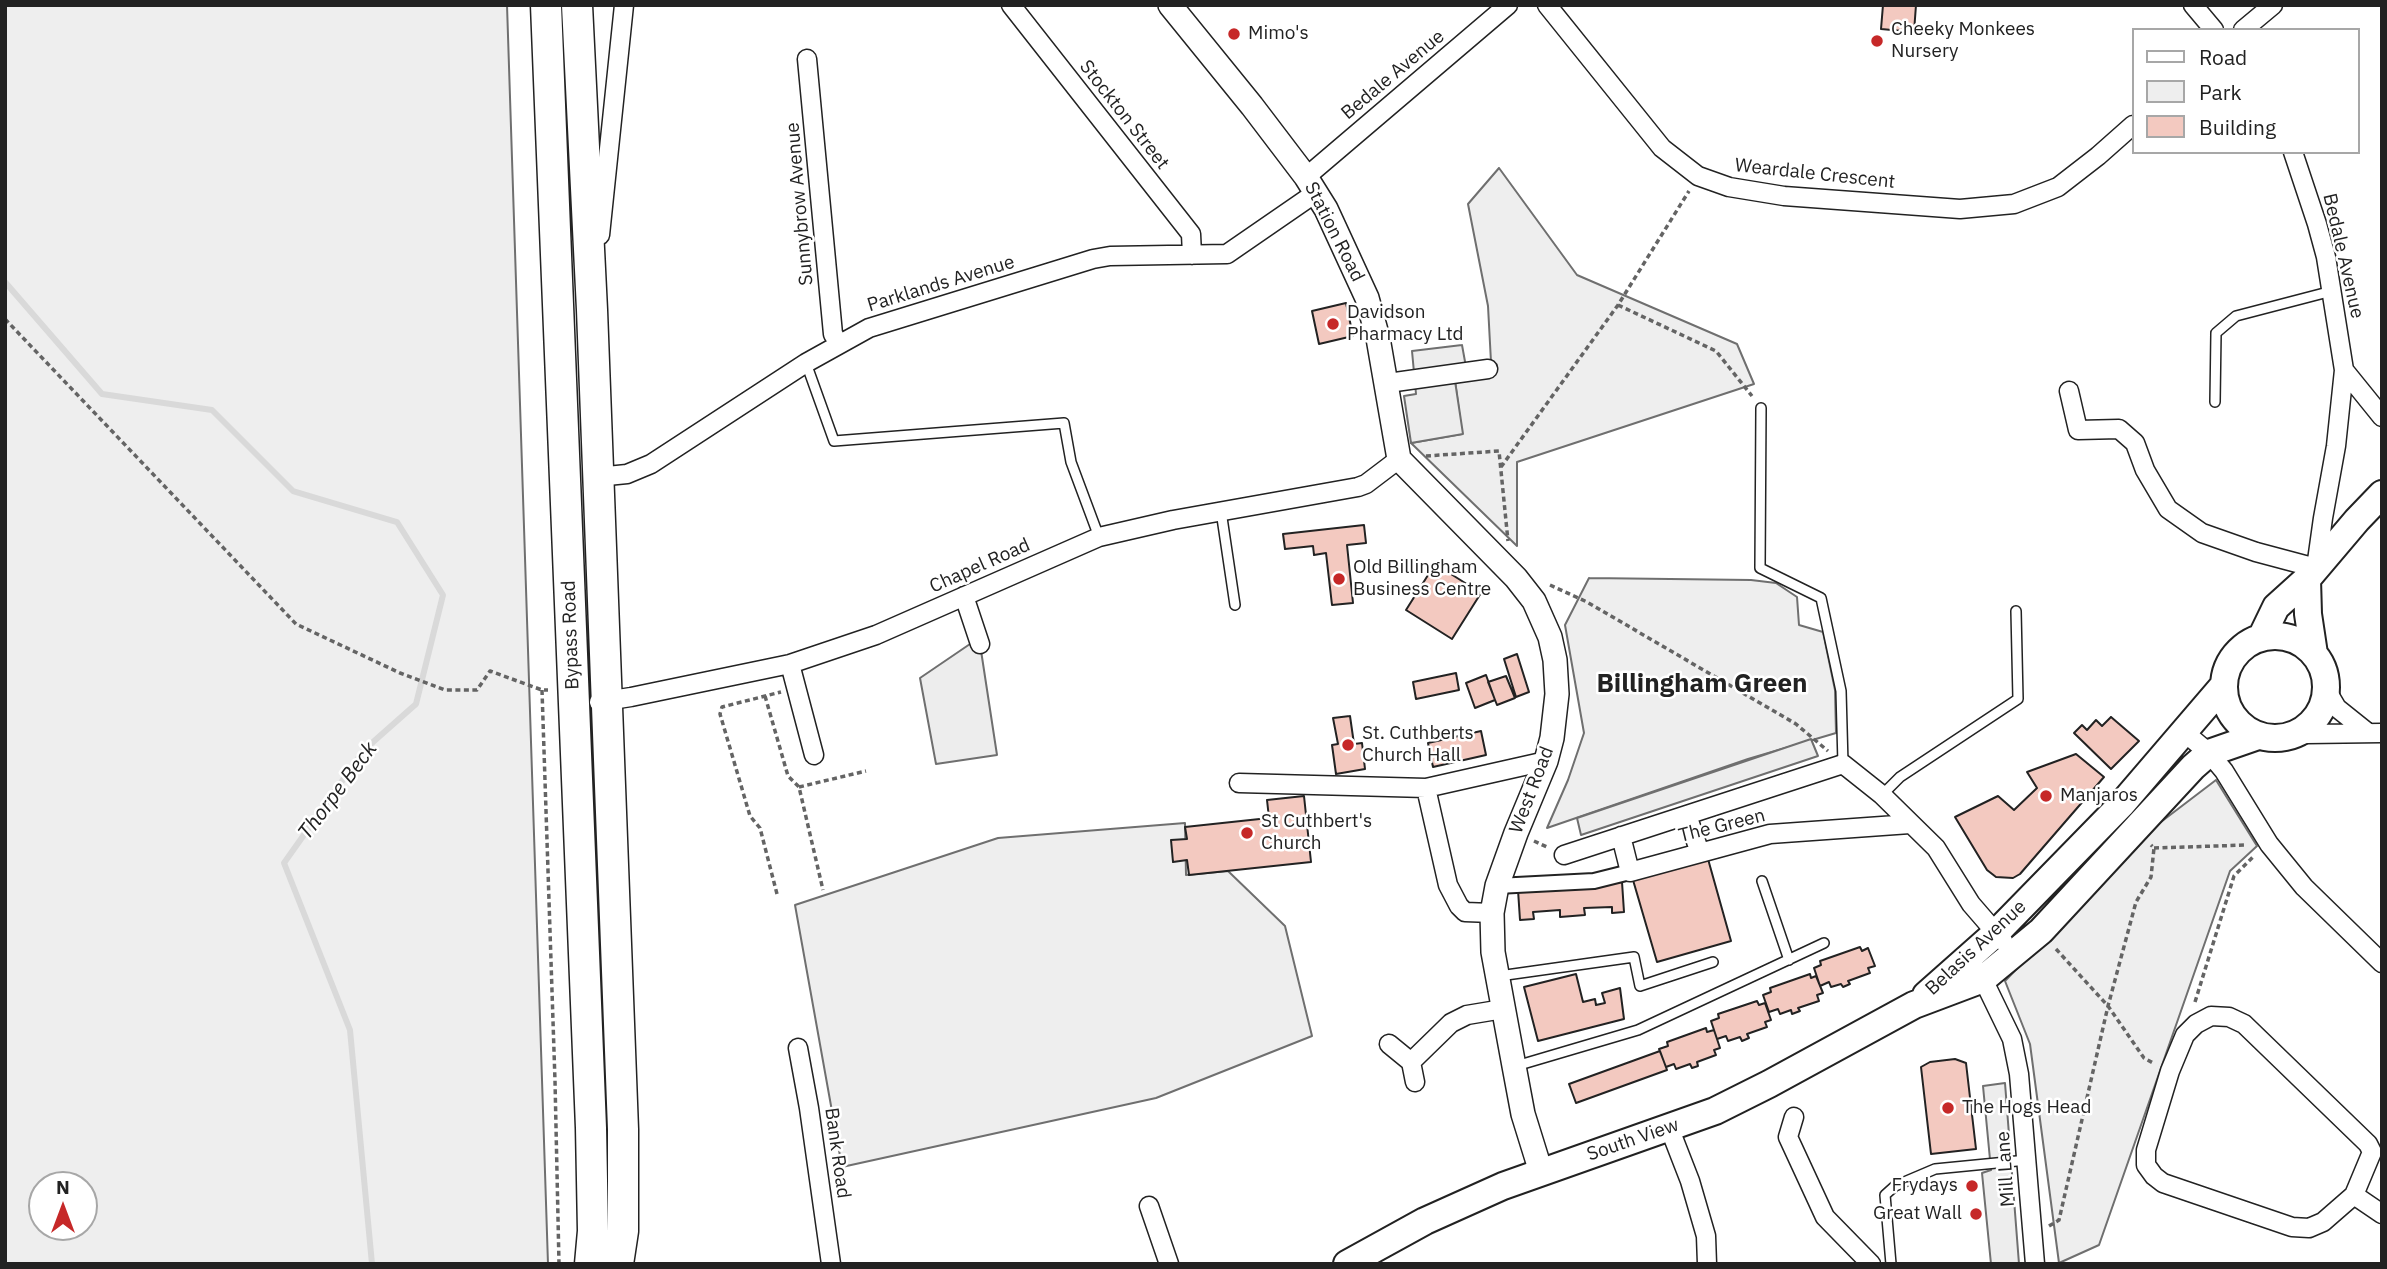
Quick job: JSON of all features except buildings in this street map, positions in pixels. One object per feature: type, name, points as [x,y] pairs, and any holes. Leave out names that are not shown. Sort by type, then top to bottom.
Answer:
[{"type":"main road","name":"Bypass Road","points":[[546,5],[562,696],[591,1128],[593,1231],[590,1264]]},
{"type":"main road","name":"Bypass Road","points":[[577,5],[592,310],[623,1129],[623,1231],[618,1264]]},
{"type":"main road","name":"Belasis Avenue","points":[[1914,1005],[1996,933],[2121,805],[2223,686],[2234,656],[2246,645],[2261,638],[2276,607],[2312,573],[2382,494]]},
{"type":"main road","points":[[2288,737],[2303,731],[2315,720],[2327,691],[2326,678],[2314,654],[2308,614],[2312,573]]},
{"type":"main road","points":[[2261,638],[2290,638],[2303,644],[2314,654]]},
{"type":"main road","points":[[2223,686],[2225,702],[2233,717],[2244,729],[2258,736]]},
{"type":"main road","name":"Belasis Avenue","points":[[1914,1005],[1983,979],[2013,956],[2146,838],[2193,767],[2210,753],[2258,736],[2273,739],[2288,737]]},
{"type":"main road","name":"South View","points":[[1347,1264],[1425,1221],[1541,1171],[1715,1111],[1914,1005]]},
{"type":"street","name":"Bypass Road","points":[[592,310],[624,5]]},
{"type":"street","name":"Stockton Street","points":[[1011,5],[1191,234],[1192,255]]},
{"type":"street","name":"Station Road","points":[[1170,5],[1252,106],[1311,185],[1348,255],[1367,298],[1378,338],[1399,458]]},
{"type":"street","name":"Bedale Avenue","points":[[1311,185],[1508,5]]},
{"type":"street","name":"Weardale Crescent","points":[[1546,5],[1662,148],[1698,176],[1728,187],[1784,196],[1960,209],[2014,204],[2058,187],[2132,126]]},
{"type":"street","points":[[2193,5],[2212,28]]},
{"type":"street","points":[[2245,28],[2273,5]]},
{"type":"street","name":"Sunnybrow Avenue","points":[[807,59],[833,334],[839,344]]},
{"type":"street","name":"Bedale Avenue","points":[[2294,154],[2318,224],[2344,370],[2336,446],[2312,573]]},
{"type":"street","name":"Parklands Avenue","points":[[597,477],[627,474],[651,464],[806,363],[869,328],[1093,259],[1110,256],[1227,254],[1311,185]]},
{"type":"street","points":[[1388,383],[1488,369]]},
{"type":"street","points":[[2344,370],[2382,417]]},
{"type":"street","points":[[2068,391],[2078,430],[2119,429],[2135,443],[2145,470],[2168,509],[2202,533],[2312,573]]},
{"type":"street","name":"Chapel Road","points":[[562,696],[606,701],[790,664],[876,635],[1099,537],[1221,511],[1358,487],[1366,484],[1399,458]]},
{"type":"street","name":"West Road","points":[[1399,458],[1516,578],[1534,601],[1550,637],[1555,660],[1555,718],[1546,761],[1497,886],[1492,913],[1493,951],[1503,1009],[1523,1114],[1541,1171]]},
{"type":"street","points":[[964,596],[980,643]]},
{"type":"street","points":[[790,664],[814,755]]},
{"type":"street","points":[[2327,691],[2337,708],[2374,732]]},
{"type":"street","points":[[2184,732],[2210,753],[2224,771],[2270,844],[2304,887],[2382,963]]},
{"type":"street","points":[[2288,737],[2374,732]]},
{"type":"street","points":[[1238,783],[1426,788],[1546,761]]},
{"type":"street","points":[[1843,764],[1882,796],[1936,848],[1971,904],[2013,956]]},
{"type":"street","name":"The Green","points":[[1564,855],[1843,764]]},
{"type":"street","points":[[1426,788],[1448,885],[1459,906],[1465,912],[1474,914],[1492,913]]},
{"type":"street","points":[[1687,814],[1700,853]]},
{"type":"street","name":"The Green","points":[[1497,886],[1594,881],[1770,834],[1910,824]]},
{"type":"street","points":[[1621,836],[1630,872]]},
{"type":"street","name":"Mill Lane","points":[[1970,956],[2012,1039],[2019,1074],[2035,1264]]},
{"type":"street","points":[[1411,1062],[1451,1023],[1467,1015],[1503,1009]]},
{"type":"street","points":[[2211,1017],[2229,1017],[2244,1024],[2368,1144],[2372,1153],[2354,1195],[2323,1222],[2309,1228],[2292,1227],[2163,1183],[2147,1165],[2146,1150],[2170,1071],[2185,1035],[2196,1024],[2211,1017]]},
{"type":"street","points":[[1389,1044],[1411,1062],[1415,1082]]},
{"type":"street","name":"Bank Road","points":[[799,1048],[831,1264]]},
{"type":"street","points":[[1794,1117],[1788,1137],[1825,1217],[1871,1264]]},
{"type":"street","points":[[1669,1127],[1690,1181],[1706,1236],[1706,1264]]},
{"type":"street","points":[[2354,1195],[2382,1214]]},
{"type":"street","points":[[1149,1206],[1170,1264]]},
{"type":"lane","points":[[2215,402],[2216,333],[2236,316],[2332,291]]},
{"type":"lane","points":[[806,363],[834,441],[1064,422],[1071,462],[1099,537]]},
{"type":"lane","points":[[1761,408],[1760,568],[1821,598],[1841,691],[1843,764]]},
{"type":"lane","points":[[1221,511],[1235,605]]},
{"type":"lane","points":[[1882,796],[1900,777],[2018,699],[2016,611]]},
{"type":"lane","points":[[1762,881],[1789,960]]},
{"type":"lane","points":[[1514,1066],[1638,1030],[1824,943]]},
{"type":"lane","points":[[1497,976],[1634,957],[1640,986],[1713,962]]},
{"type":"lane","points":[[1891,1264],[1885,1195],[1895,1186],[1935,1169],[2027,1160]]},
{"type":"path","points":[[1501,467],[1618,305],[1698,176]]},
{"type":"path","points":[[1618,305],[1716,351],[1761,408]]},
{"type":"path","points":[[5,319],[296,624],[400,673],[445,690],[477,690],[490,671],[562,696]]},
{"type":"path","points":[[1399,458],[1499,451],[1509,537],[1503,567]]},
{"type":"path","points":[[1509,537],[1517,547]]},
{"type":"path","points":[[1547,583],[1587,602],[1796,724],[1843,764]]},
{"type":"path","points":[[777,894],[760,828],[750,816],[720,713],[722,707],[796,688]]},
{"type":"path","points":[[542,690],[559,1264]]},
{"type":"path","points":[[765,696],[788,776],[799,787],[823,890]]},
{"type":"path","points":[[799,787],[866,771]]},
{"type":"path","points":[[1516,833],[1564,855]]},
{"type":"path","points":[[2033,1237],[2059,1220],[2108,1006],[2136,902],[2151,877],[2146,838],[2270,844]]},
{"type":"path","points":[[2185,1035],[2234,876],[2270,844]]},
{"type":"path","points":[[2041,932],[2108,1006],[2144,1058],[2170,1071]]},
{"type":"green space","points":[[5,5],[507,5],[548,1264],[5,1264]]},
{"type":"green space","points":[[1499,168],[1577,275],[1737,344],[1754,384],[1517,462],[1517,546],[1411,443],[1462,434],[1455,381],[1491,362],[1488,306],[1468,204]]},
{"type":"green space","name":"Billingham Green","points":[[1589,578],[1751,580],[1776,583],[1797,597],[1799,625],[1823,632],[1835,690],[1836,733],[1748,759],[1547,828],[1568,780],[1584,733],[1565,625]]},
{"type":"green space","points":[[2216,780],[2257,846],[2230,871],[2099,1245],[2059,1263],[2030,1044],[2005,981],[2153,828]]},
{"type":"green space","points":[[1185,823],[1186,875],[1228,871],[1285,926],[1312,1036],[1156,1098],[842,1167],[795,905],[998,838]]},
{"type":"shaded area","points":[[1462,345],[1468,378],[1455,381],[1463,434],[1411,443],[1404,396],[1416,394],[1412,351]]},
{"type":"shaded area","points":[[970,644],[980,644],[997,755],[936,764],[920,678]]},
{"type":"shaded area","points":[[1811,739],[1818,756],[1581,835],[1577,818]]},
{"type":"shaded area","points":[[2005,1083],[2019,1264],[1991,1264],[1982,1173],[1991,1170],[1983,1086]]},
{"type":"waterway","name":"Thorpe Beck","points":[[5,282],[102,394],[212,410],[293,491],[397,522],[443,595],[416,704],[364,750],[284,863],[350,1030],[372,1264]]},
{"type":"place","name":"Mimo's","points":[[1234,34]]},
{"type":"place","name":"Cheeky Monkees Nursery","points":[[1877,41]]},
{"type":"place","name":"Davidson Pharmacy Ltd","points":[[1333,324]]},
{"type":"place","name":"Old Billingham Business Centre","points":[[1339,579]]},
{"type":"place","name":"St. Cuthberts Church Hall","points":[[1348,745]]},
{"type":"place","name":"Manjaros","points":[[2046,796]]},
{"type":"place","name":"St Cuthbert's Church","points":[[1247,833]]},
{"type":"place","name":"The Hogs Head","points":[[1948,1108]]},
{"type":"place","name":"Frydays","points":[[1972,1186]]},
{"type":"place","name":"Great Wall","points":[[1976,1214]]},
{"type":"district","name":"Billingham Green","points":[[1702,684]]}]
